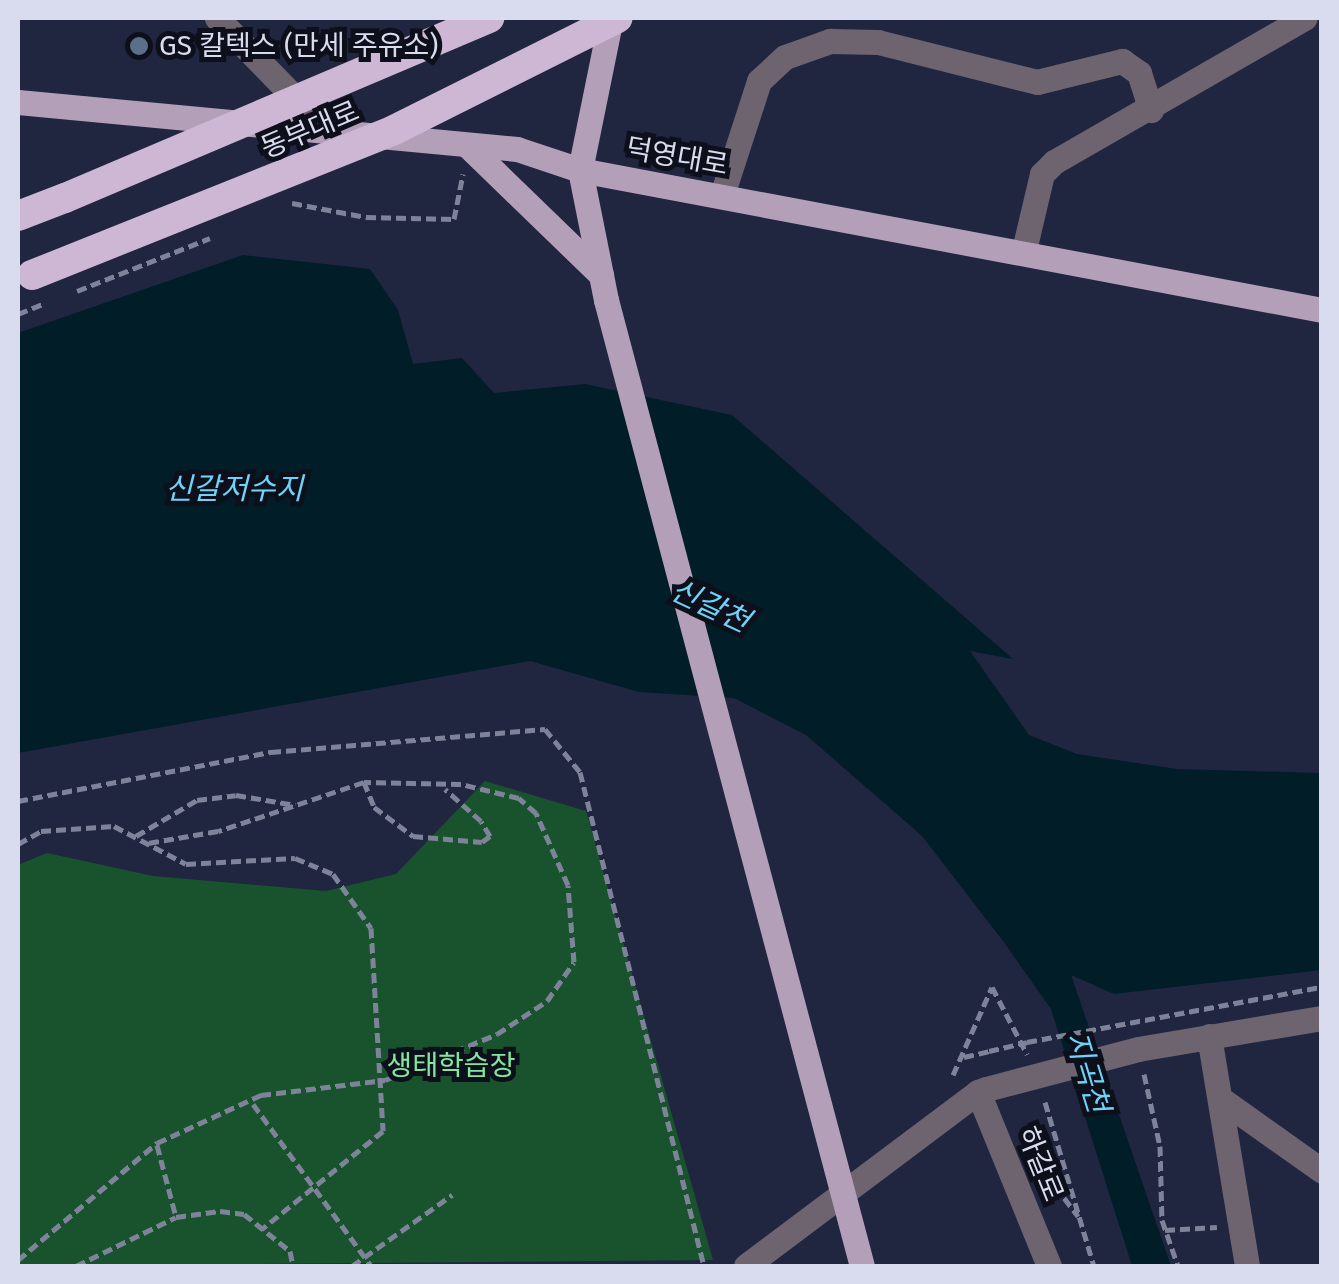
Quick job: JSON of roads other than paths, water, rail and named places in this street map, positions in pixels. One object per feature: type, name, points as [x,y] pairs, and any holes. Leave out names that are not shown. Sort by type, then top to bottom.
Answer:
[{"type":"highway","name":"동부대로","points":[[18,216],[489,18]]},
{"type":"highway","name":"동부대로","points":[[18,279],[394,130],[614,18]]},
{"type":"main road","points":[[614,18],[580,170],[604,288],[862,1266]]},
{"type":"main road","name":"덕영대로","points":[[18,102],[334,138],[517,149],[580,170],[1024,250],[1322,310]]},
{"type":"main road","points":[[468,147],[604,288]]},
{"type":"street","points":[[216,18],[334,138]]},
{"type":"street","points":[[1024,250],[1042,174],[1304,18]]},
{"type":"street","points":[[722,196],[759,81],[785,56],[830,42],[878,42],[1037,82],[1122,61],[1139,73],[1152,110]]},
{"type":"street","points":[[746,1266],[982,1091],[1138,1049],[1322,1018]]},
{"type":"street","points":[[1209,1036],[1226,1102],[1233,1226],[1247,1266]]},
{"type":"street","name":"하갈로","points":[[982,1091],[1049,1266]]},
{"type":"street","points":[[1226,1102],[1322,1170]]},
{"type":"water","points":[[243,255],[370,269],[398,310],[413,364],[462,358],[494,393],[585,384],[732,415],[1013,659],[970,651],[1029,735],[1077,754],[1177,769],[1321,773],[1321,970],[1114,994],[1071,975],[1171,1266],[1132,1266],[1051,1009],[1003,941],[922,836],[806,735],[734,698],[639,692],[530,661],[18,753],[18,333]]},
{"type":"place","name":"GS 칼텍스 (만세 주유소)","points":[[139,46]]},
{"type":"water label","name":"신갈저수지","points":[[234,489]]},
{"type":"water label","name":"신갈천","points":[[710,606]]},
{"type":"water label","name":"지곡천","points":[[1087,1072]]},
{"type":"park label","name":"생태학습장","points":[[451,1066]]}]
